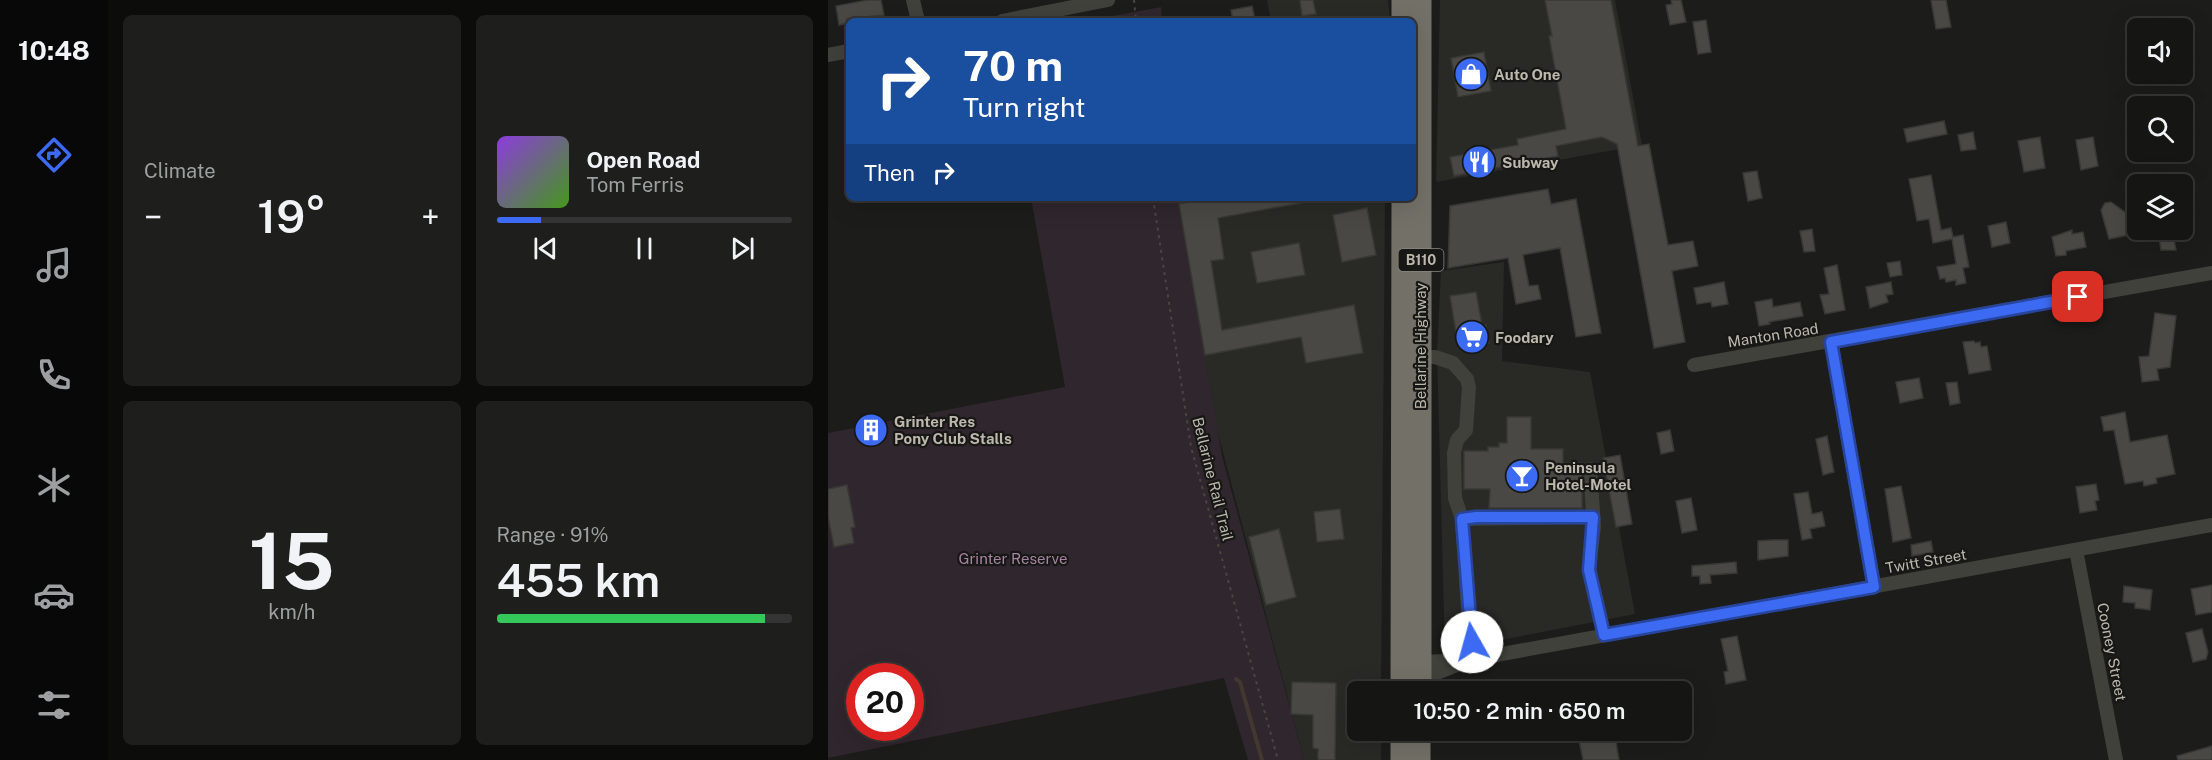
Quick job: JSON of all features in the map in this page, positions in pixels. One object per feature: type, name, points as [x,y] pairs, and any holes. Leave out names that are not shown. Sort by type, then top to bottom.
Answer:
[{"type":"highway","points":[[1402,0],[1402,18]]},
{"type":"highway","name":"Bellarine Highway","points":[[1413,679],[1420,357],[1421,0]]},
{"type":"highway","name":"Bellarine Highway","points":[[1402,201],[1413,679]]},
{"type":"highway","points":[[1401,741],[1401,760]]},
{"type":"highway","points":[[1420,741],[1420,760]]},
{"type":"street","points":[[914,0],[917,18]]},
{"type":"street","points":[[1017,18],[1107,0]]},
{"type":"street","points":[[828,55],[846,52]]},
{"type":"street","name":"Manton Road","points":[[1694,365],[2212,273]]},
{"type":"street","points":[[1831,342],[1874,587]]},
{"type":"street","points":[[1420,357],[1435,357],[1453,363],[1467,379],[1469,387],[1466,430],[1457,440],[1454,453],[1455,498],[1462,519],[1472,659]]},
{"type":"street","points":[[1590,469],[1593,517],[1589,570],[1604,635]]},
{"type":"street","points":[[1462,519],[1593,517]]},
{"type":"street","name":"Twitt Street","points":[[1413,679],[1472,659],[2212,525]]},
{"type":"street","name":"Cooney Street","points":[[2076,550],[2116,760]]},
{"type":"path","points":[[1134,0],[1136,18]]},
{"type":"path","name":"Bellarine Rail Trail","points":[[1153,201],[1191,447],[1278,760]]},
{"type":"shaded area","points":[[1267,0],[1388,0],[1390,18],[1270,18]]},
{"type":"shaded area","points":[[1440,0],[1615,0],[1642,145],[1436,182]]},
{"type":"shaded area","points":[[1177,201],[1385,201],[1381,681],[1347,681],[1347,741],[1381,741],[1381,760],[1304,760],[1214,418]]},
{"type":"shaded area","points":[[1504,262],[1502,361],[1590,372],[1635,614],[1445,651],[1437,353],[1441,271]]},
{"type":"green space","points":[[1161,7],[1162,18],[1102,18]]},
{"type":"green space","name":"Grinter Reserve","points":[[1032,201],[1178,201],[1222,456],[1304,760],[1248,760],[1224,678],[924,739],[924,663],[846,663],[846,741],[912,741],[828,758],[828,433],[1065,387]]},
{"type":"building","points":[[881,0],[884,15],[846,18],[846,23],[839,25],[836,6]]},
{"type":"building","points":[[1300,0],[1313,0],[1316,14],[1302,16]]},
{"type":"building","points":[[1545,0],[1611,0],[1638,146],[1649,144],[1668,245],[1693,241],[1698,266],[1672,271],[1685,342],[1654,348],[1617,144],[1602,137],[1556,146],[1558,156],[1454,176],[1450,157],[1518,145],[1517,139],[1566,129],[1549,36],[1552,36]]},
{"type":"building","points":[[1671,0],[1681,0],[1686,22],[1670,25],[1666,5],[1672,4]]},
{"type":"building","points":[[1931,0],[1946,0],[1951,27],[1936,29]]},
{"type":"building","points":[[1252,6],[1255,18],[1232,18],[1231,10]]},
{"type":"building","points":[[1706,20],[1711,52],[1698,54],[1693,22]]},
{"type":"building","name":"Auto One","points":[[1484,52],[1491,91],[1458,97],[1451,58]]},
{"type":"building","points":[[1944,121],[1947,134],[1907,142],[1904,129]]},
{"type":"building","points":[[1973,132],[1976,149],[1961,151],[1958,135]]},
{"type":"building","points":[[2040,137],[2045,168],[2024,172],[2018,141]]},
{"type":"building","points":[[2093,137],[2098,166],[2081,170],[2076,140]]},
{"type":"building","points":[[1757,171],[1762,198],[1748,201],[1743,173]]},
{"type":"building","points":[[1931,175],[1941,230],[1951,228],[1953,237],[1963,235],[1969,267],[1963,268],[1966,283],[1956,285],[1956,280],[1946,282],[1945,278],[1940,279],[1937,267],[1956,264],[1952,239],[1933,243],[1929,219],[1917,221],[1909,179]]},
{"type":"building","points":[[1548,189],[1551,204],[1576,199],[1601,333],[1576,337],[1560,248],[1523,255],[1529,286],[1538,285],[1541,299],[1516,304],[1508,258],[1448,268],[1450,206]]},
{"type":"building","points":[[1194,201],[1301,201],[1301,203],[1218,218],[1224,259],[1211,261],[1222,330],[1354,305],[1363,353],[1306,363],[1301,337],[1205,355],[1179,204]]},
{"type":"building","points":[[2111,202],[2127,214],[2127,235],[2109,239],[2101,210],[2105,203]]},
{"type":"building","points":[[1367,208],[1376,255],[1342,262],[1333,215]]},
{"type":"building","points":[[2006,222],[2010,243],[1992,247],[1988,226]]},
{"type":"building","points":[[1812,229],[1815,251],[1804,252],[1800,231]]},
{"type":"building","points":[[2072,230],[2072,234],[2083,232],[2086,247],[2066,251],[2066,255],[2056,256],[2052,237]]},
{"type":"building","points":[[2160,240],[2174,240],[2176,250],[2161,250]]},
{"type":"building","points":[[1299,243],[1305,275],[1257,283],[1251,252]]},
{"type":"building","points":[[1900,261],[1902,275],[1890,277],[1887,263]]},
{"type":"building","points":[[1837,265],[1845,310],[1825,314],[1820,295],[1829,294],[1824,268]]},
{"type":"building","points":[[1724,282],[1728,304],[1712,307],[1711,302],[1697,304],[1694,288]]},
{"type":"building","points":[[1891,282],[1893,294],[1886,295],[1888,302],[1870,308],[1866,287]]},
{"type":"building","points":[[1476,292],[1482,325],[1486,325],[1489,343],[1458,345],[1450,296]]},
{"type":"building","points":[[1772,299],[1773,307],[1800,302],[1803,316],[1759,326],[1755,302]]},
{"type":"building","points":[[2155,313],[2176,316],[2170,367],[2157,369],[2159,380],[2142,382],[2139,357],[2149,356]]},
{"type":"building","points":[[1974,341],[1975,343],[1980,342],[1981,347],[1987,346],[1991,370],[1969,374],[1963,342]]},
{"type":"building","points":[[1919,378],[1923,398],[1900,403],[1896,382]]},
{"type":"building","points":[[1957,382],[1960,403],[1950,405],[1946,383]]},
{"type":"building","points":[[2125,412],[2130,442],[2167,435],[2175,474],[2156,478],[2157,483],[2144,486],[2143,481],[2125,484],[2114,430],[2104,431],[2101,417]]},
{"type":"building","name":"Peninsula Hotel-Motel","points":[[1507,417],[1531,417],[1531,449],[1563,449],[1563,463],[1582,463],[1582,508],[1489,508],[1490,489],[1464,489],[1464,451],[1488,451],[1488,447],[1499,447],[1499,443],[1507,443]]},
{"type":"building","points":[[1670,430],[1674,451],[1661,454],[1657,433]]},
{"type":"building","points":[[1827,436],[1834,472],[1823,475],[1816,439]]},
{"type":"building","points":[[1620,455],[1632,524],[1616,527],[1603,458]]},
{"type":"building","points":[[2096,484],[2099,500],[2095,501],[2097,510],[2080,513],[2076,487]]},
{"type":"building","points":[[847,485],[855,527],[851,528],[854,543],[834,547],[828,517],[828,489]]},
{"type":"building","points":[[1901,486],[1911,538],[1893,542],[1885,489]]},
{"type":"building","points":[[1808,492],[1812,514],[1822,512],[1825,526],[1810,529],[1812,538],[1802,540],[1794,494]]},
{"type":"building","points":[[1691,498],[1697,530],[1682,533],[1676,501]]},
{"type":"building","points":[[1340,509],[1344,539],[1317,542],[1314,512]]},
{"type":"building","points":[[1279,529],[1296,597],[1266,605],[1249,537]]},
{"type":"building","points":[[1788,540],[1788,556],[1758,560],[1758,541]]},
{"type":"building","points":[[1931,541],[1933,552],[1912,556],[1911,545]]},
{"type":"building","points":[[1736,562],[1737,573],[1710,575],[1711,583],[1700,584],[1700,576],[1692,576],[1692,566]]},
{"type":"building","points":[[2212,585],[2212,612],[2196,615],[2191,589]]},
{"type":"building","points":[[2124,586],[2152,590],[2150,610],[2135,608],[2135,603],[2123,602]]},
{"type":"building","points":[[2202,629],[2208,652],[2206,659],[2193,662],[2186,633]]},
{"type":"building","points":[[1737,636],[1746,680],[1726,684],[1724,672],[1728,671],[1721,639]]},
{"type":"building","points":[[1292,682],[1336,683],[1335,760],[1318,760],[1318,749],[1313,748],[1313,715],[1291,714]]},
{"type":"building","points":[[1579,741],[1616,741],[1619,760],[1583,760]]},
{"type":"building","points":[[2212,746],[2212,760],[2178,760],[2177,756]]},
{"type":"waterway","points":[[1236,679],[1240,682],[1262,760]]},
{"type":"place","name":"Auto One","points":[[1471,74]]},
{"type":"place","name":"Subway","points":[[1479,162]]},
{"type":"place","name":"Foodary","points":[[1472,337]]},
{"type":"place","name":"Grinter Res Pony Club Stalls","points":[[871,430]]},
{"type":"place","name":"Peninsula Hotel-Motel","points":[[1522,476]]},
{"type":"route","points":[[1472,642],[1462,519],[1476,517],[1593,517],[1589,570],[1604,635],[1874,587],[1831,342],[2078,297]]}]
